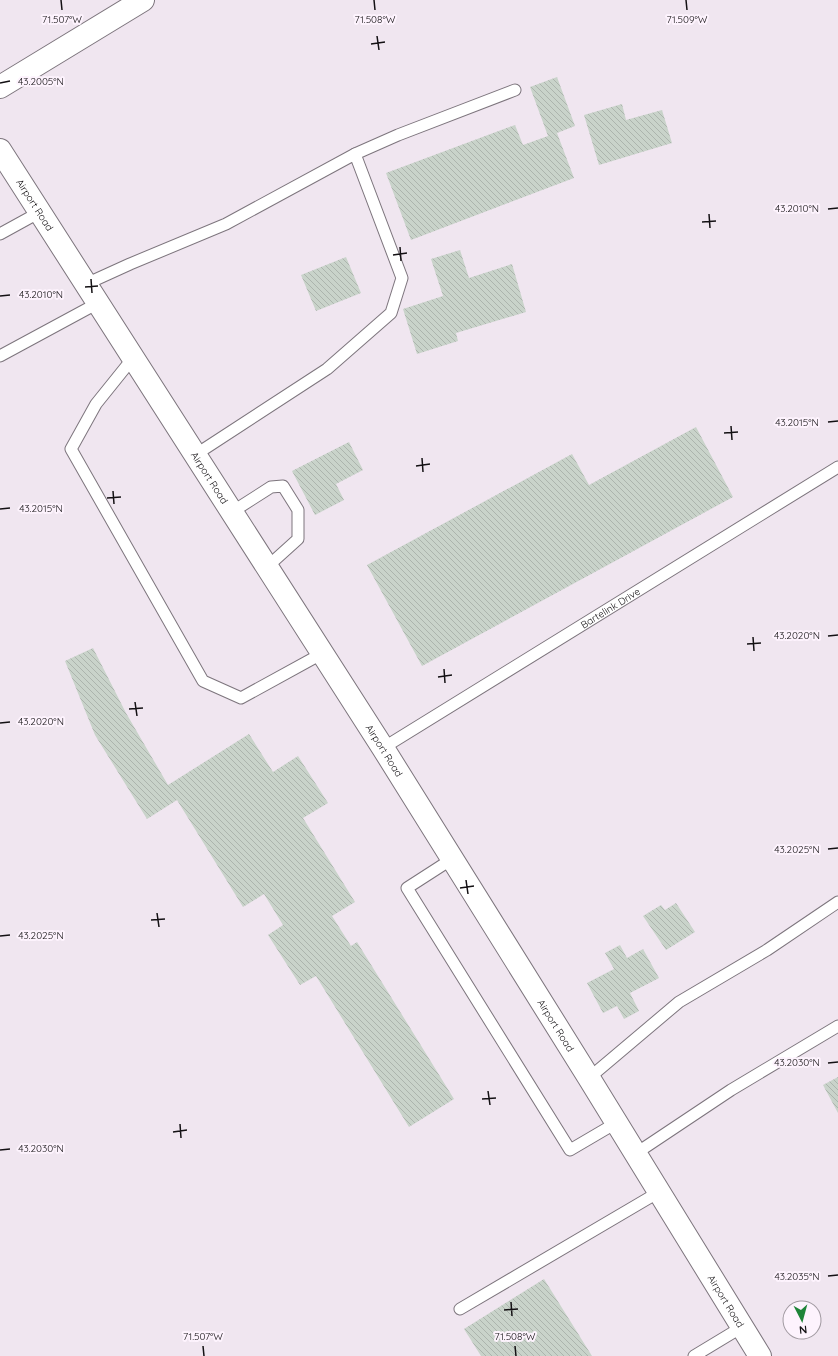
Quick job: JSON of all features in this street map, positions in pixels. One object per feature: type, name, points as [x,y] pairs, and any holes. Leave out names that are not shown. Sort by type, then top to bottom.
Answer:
[{"type":"street","points":[[0,87],[120,6],[143,0]]},
{"type":"street","name":"Airport Road","points":[[0,150],[383,748],[760,1356]]},
{"type":"lane","points":[[86,284],[226,224],[355,154],[398,135],[515,90]]},
{"type":"lane","points":[[195,455],[327,369],[391,313],[402,278],[355,154]]},
{"type":"lane","points":[[0,234],[40,212]]},
{"type":"lane","points":[[0,356],[98,303]]},
{"type":"lane","points":[[133,358],[96,404],[71,449],[203,681],[241,698],[323,653]]},
{"type":"lane","name":"Bartelink Drive","points":[[383,748],[838,468]]},
{"type":"lane","points":[[232,512],[271,487],[283,486],[298,510],[298,539],[267,567]]},
{"type":"lane","points":[[452,859],[407,888],[570,1150],[616,1122]]},
{"type":"lane","points":[[589,1078],[679,1002],[767,950],[838,902]]},
{"type":"lane","points":[[636,1154],[731,1090],[838,1026]]},
{"type":"lane","points":[[460,1309],[659,1192]]},
{"type":"lane","points":[[694,1356],[742,1327]]},
{"type":"building","points":[[557,77],[575,126],[557,133],[574,178],[411,240],[386,173],[515,125],[523,145],[548,136],[530,87]]},
{"type":"building","points":[[622,104],[626,120],[662,110],[672,143],[599,165],[584,115]]},
{"type":"building","points":[[460,250],[469,278],[512,264],[526,312],[456,333],[458,341],[417,354],[403,309],[443,296],[431,259]]},
{"type":"building","points":[[346,257],[361,293],[316,311],[301,275]]},
{"type":"building","points":[[696,427],[733,497],[422,666],[367,565],[572,454],[589,485]]},
{"type":"building","points":[[349,442],[363,470],[336,484],[344,500],[315,515],[292,471]]},
{"type":"building","points":[[93,648],[126,713],[168,785],[249,734],[273,772],[298,756],[328,803],[303,818],[355,902],[332,916],[351,946],[357,942],[454,1099],[409,1127],[316,976],[300,985],[268,935],[283,925],[264,894],[243,907],[177,800],[147,819],[95,735],[65,661]]},
{"type":"building","points":[[676,903],[695,932],[666,950],[643,916],[661,905],[665,910]]},
{"type":"building","points":[[620,945],[627,958],[643,949],[659,978],[630,993],[639,1011],[624,1019],[617,1006],[603,1013],[587,983],[614,969],[605,953]]},
{"type":"building","points":[[838,1077],[838,1113],[823,1085]]},
{"type":"building","points":[[544,1279],[592,1356],[481,1356],[464,1329]]}]
